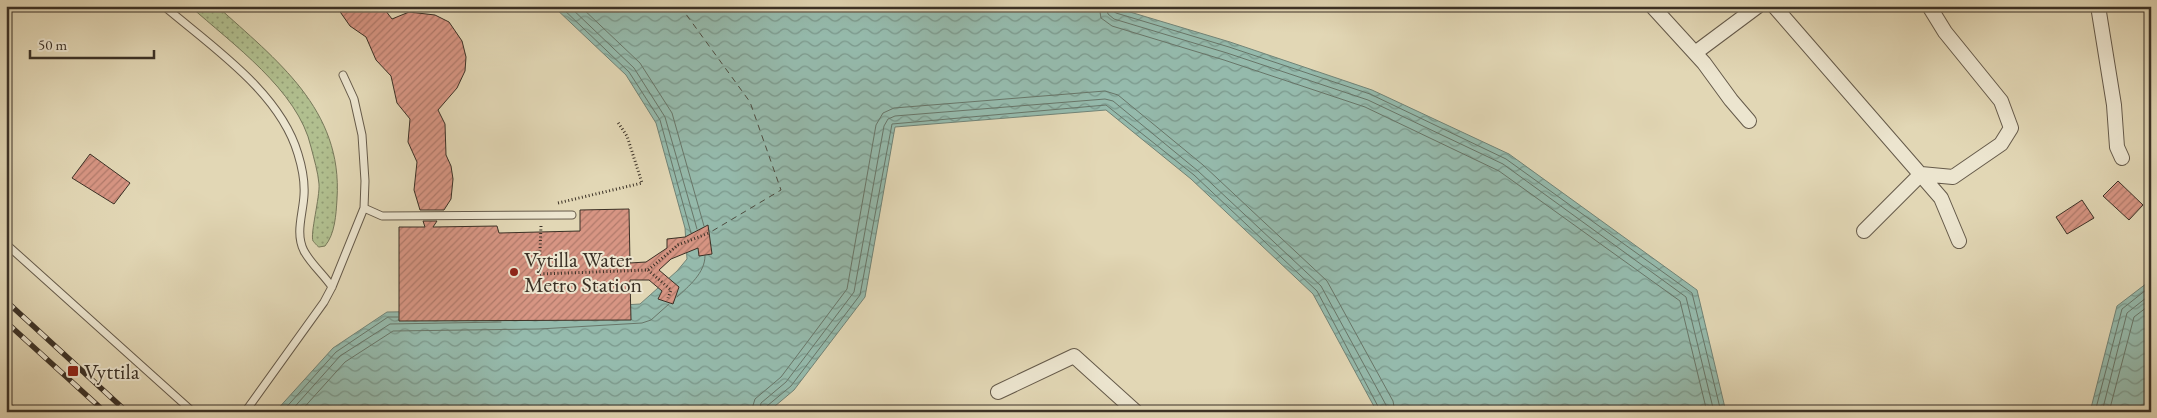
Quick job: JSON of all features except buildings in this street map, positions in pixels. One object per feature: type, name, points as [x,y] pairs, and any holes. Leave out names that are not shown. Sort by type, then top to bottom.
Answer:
[{"type":"street","points":[[1652,6],[1695,53],[1750,121]]},
{"type":"street","points":[[1695,53],[1758,6]]},
{"type":"street","points":[[1774,6],[1941,198],[1959,241]]},
{"type":"street","points":[[1921,174],[1953,177],[2001,144],[2010,128],[2001,101],[1945,32],[1929,6]]},
{"type":"street","points":[[2098,6],[2114,105],[2117,147],[2122,158]]},
{"type":"street","points":[[1864,231],[1921,174]]},
{"type":"street","points":[[998,392],[1074,356],[1136,412]]},
{"type":"lane","points":[[164,6],[253,82],[269,99],[281,116],[291,133],[304,178],[300,238],[305,252],[332,287]]},
{"type":"lane","points":[[245,412],[324,302],[364,208],[365,181],[362,135],[354,99],[343,76]]},
{"type":"lane","points":[[364,208],[382,216],[572,215]]},
{"type":"lane","points":[[6,244],[192,412]]},
{"type":"lane","points":[[6,405],[14,412]]},
{"type":"path","points":[[555,204],[642,184],[628,136],[617,121]]},
{"type":"path","points":[[542,219],[539,274],[648,270],[678,245],[709,233]]},
{"type":"path","points":[[648,270],[671,290],[668,298]]},
{"type":"green space","points":[[190,6],[217,6],[282,67],[301,89],[317,113],[329,138],[336,167],[337,199],[335,218],[331,236],[325,246],[319,247],[312,237],[319,184],[317,170],[304,126],[293,106],[261,69]]},
{"type":"water","points":[[553,6],[1110,6],[1230,42],[1372,90],[1509,154],[1697,290],[1726,412],[1377,412],[1313,294],[1191,179],[1106,110],[895,127],[865,297],[794,390],[768,412],[275,412],[333,348],[387,312],[538,310],[640,304],[677,271],[687,259],[685,228],[656,123],[626,75]]},
{"type":"water","points":[[2151,280],[2151,412],[2090,412],[2117,306]]},
{"type":"ferry route","points":[[680,6],[750,102],[781,190],[709,233]]},
{"type":"railway","points":[[6,301],[127,412]]},
{"type":"railway","points":[[6,322],[105,412]]},
{"type":"place","name":"Vytilla Water Metro Station","points":[[514,272]]},
{"type":"place","name":"Vyttila","points":[[73,371]]}]
